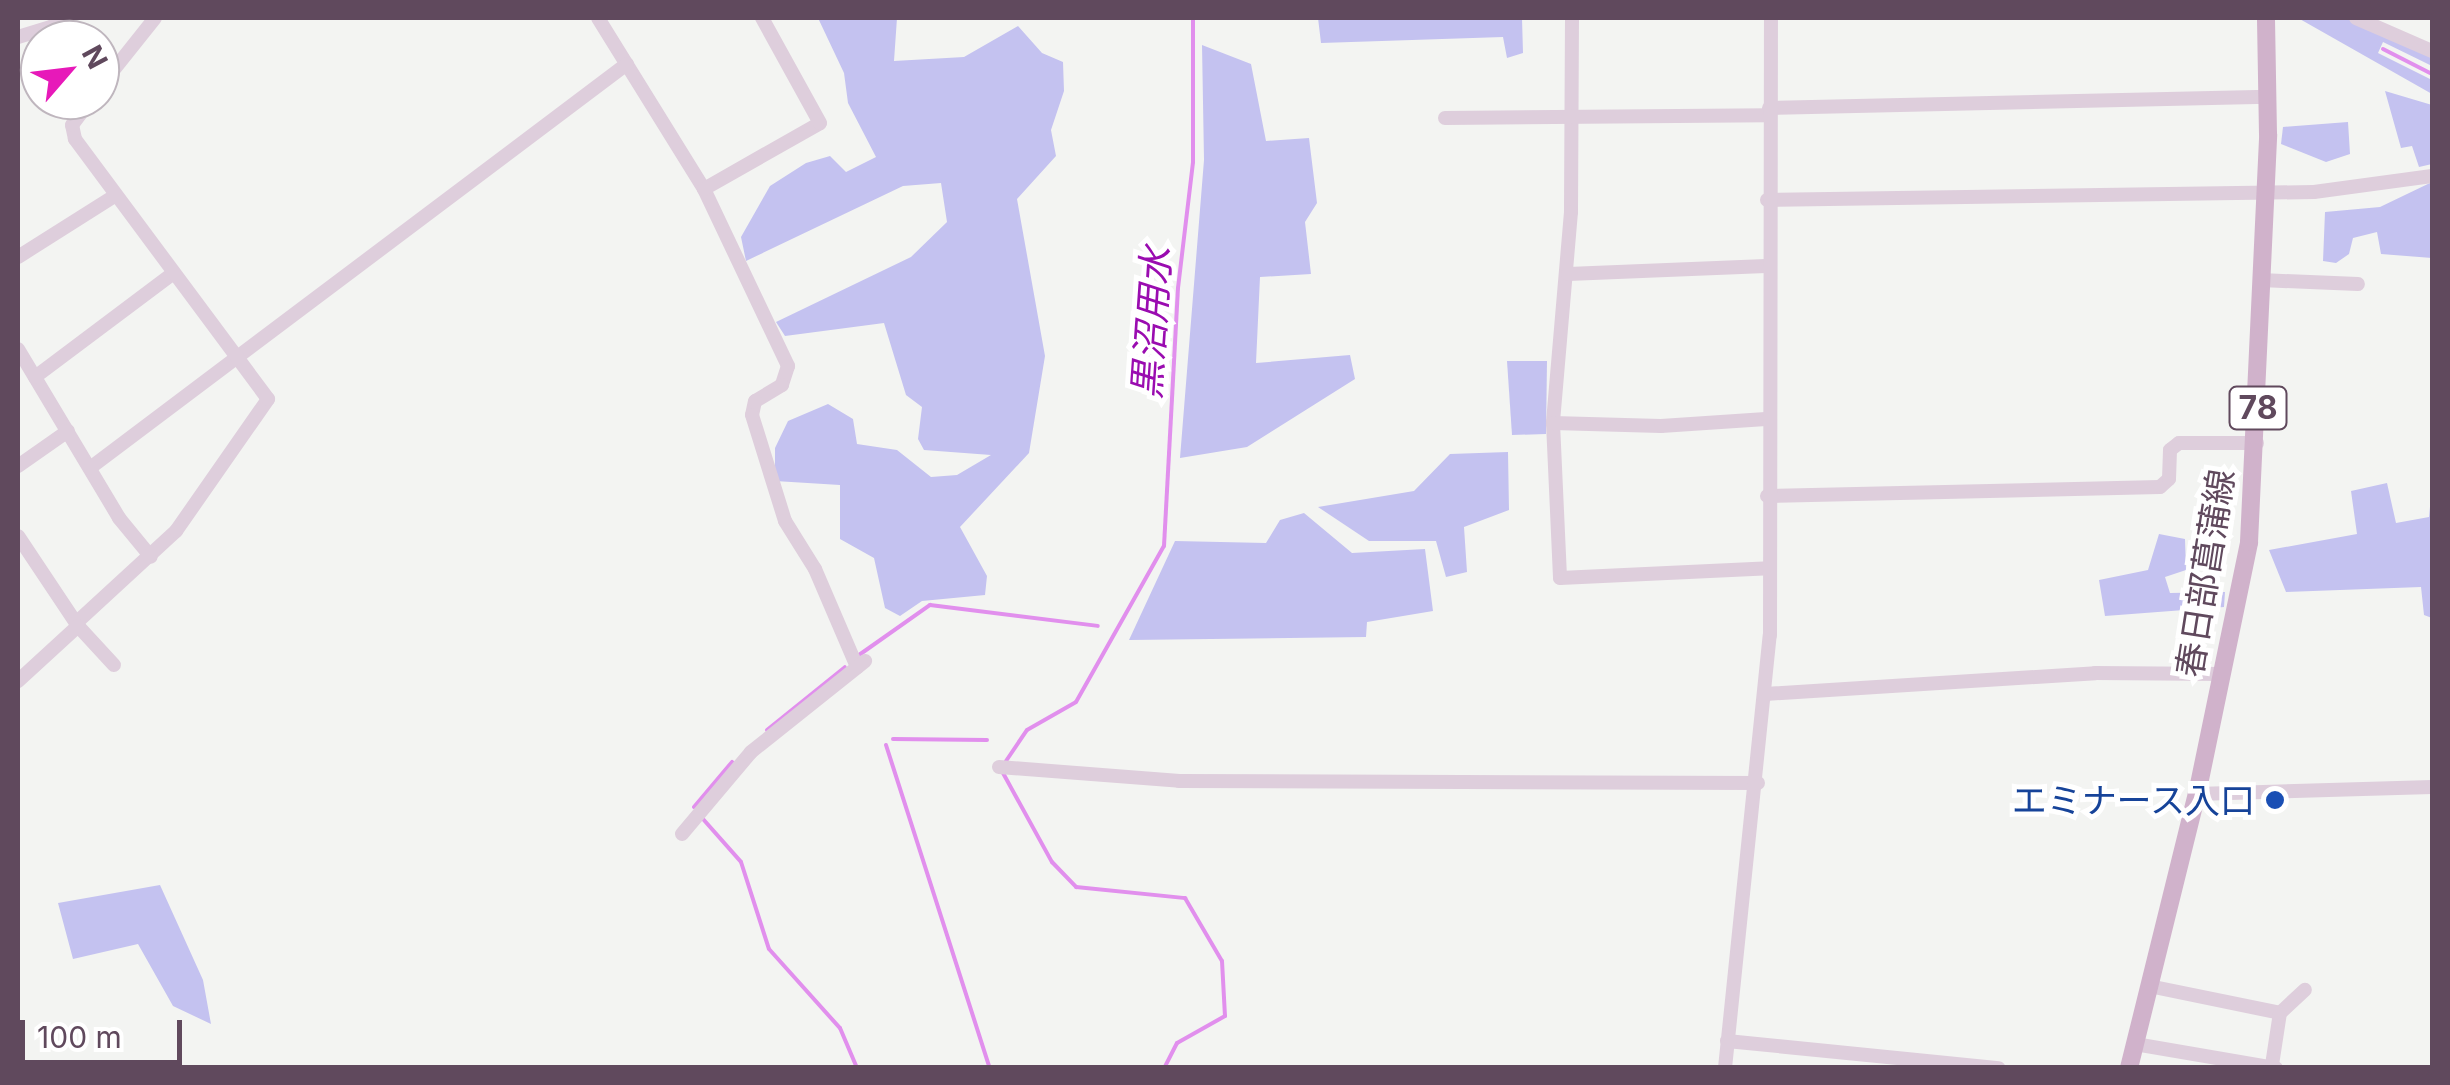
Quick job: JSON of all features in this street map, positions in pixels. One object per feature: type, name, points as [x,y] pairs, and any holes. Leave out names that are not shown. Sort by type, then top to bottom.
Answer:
[{"type":"main road","name":"春日部菖蒲線","points":[[2129,1068],[2198,794],[2240,606],[2257,443],[2261,192],[2268,97],[2266,18]]},
{"type":"street","points":[[120,58],[155,18]]},
{"type":"street","points":[[598,18],[704,189],[788,366],[782,385],[754,401],[752,415],[785,521],[815,569],[847,648],[861,664],[752,752],[682,834]]},
{"type":"street","points":[[704,189],[820,124],[762,18]]},
{"type":"street","points":[[1572,18],[1574,116],[1568,274],[1553,423],[1560,578],[1769,568]]},
{"type":"street","points":[[1725,1068],[1765,694],[1769,568],[1766,200],[1771,18]]},
{"type":"street","points":[[2356,18],[2432,51]]},
{"type":"street","points":[[90,468],[627,64]]},
{"type":"street","points":[[1445,118],[2268,97]]},
{"type":"street","points":[[18,681],[151,556],[199,501],[268,399],[113,196],[72,132],[79,120]]},
{"type":"street","points":[[1766,200],[2261,192],[2432,176]]},
{"type":"street","points":[[18,257],[113,196]]},
{"type":"street","points":[[1568,274],[1766,266]]},
{"type":"street","points":[[35,377],[172,274]]},
{"type":"street","points":[[2261,280],[2358,284]]},
{"type":"street","points":[[18,349],[119,518],[151,556]]},
{"type":"street","points":[[1553,423],[1661,426],[1766,419]]},
{"type":"street","points":[[18,466],[68,430]]},
{"type":"street","points":[[1767,496],[2160,487],[2170,479],[2170,450],[2178,443],[2257,443]]},
{"type":"street","points":[[18,536],[77,624],[114,664]]},
{"type":"street","points":[[1765,694],[2095,673],[2224,674]]},
{"type":"street","points":[[999,767],[1179,780],[1758,783]]},
{"type":"street","points":[[2198,794],[2432,786]]},
{"type":"street","points":[[2149,986],[2280,1013]]},
{"type":"street","points":[[2135,1044],[2274,1066],[2280,1013],[2305,990]]},
{"type":"street","points":[[1727,1041],[1999,1068]]},
{"type":"shaded area","points":[[818,18],[897,18],[894,61],[964,57],[1018,26],[1042,53],[1063,62],[1064,91],[1051,130],[1056,156],[1017,199],[1045,356],[1029,453],[960,527],[987,576],[985,595],[922,601],[900,616],[885,608],[874,558],[840,539],[840,485],[775,481],[775,448],[788,421],[828,404],[853,419],[857,444],[897,450],[931,477],[957,475],[991,455],[924,450],[918,439],[922,407],[906,395],[884,323],[785,336],[776,322],[911,257],[947,222],[941,183],[903,186],[746,261],[741,237],[770,186],[806,163],[830,156],[846,172],[876,157],[848,103],[844,73]]},
{"type":"shaded area","points":[[1318,18],[1522,18],[1523,53],[1507,58],[1503,37],[1321,43]]},
{"type":"shaded area","points":[[2298,18],[2348,18],[2432,55],[2432,66],[2383,42],[2378,53],[2432,80],[2432,94]]},
{"type":"shaded area","points":[[1202,45],[1251,64],[1266,141],[1309,138],[1317,203],[1305,222],[1311,274],[1260,277],[1256,363],[1350,355],[1355,379],[1247,447],[1180,458],[1204,160]]},
{"type":"shaded area","points":[[2385,91],[2432,105],[2432,164],[2419,167],[2412,146],[2401,148]]},
{"type":"shaded area","points":[[2348,122],[2350,154],[2326,162],[2281,144],[2283,127]]},
{"type":"shaded area","points":[[2432,182],[2432,258],[2381,254],[2377,232],[2353,238],[2349,254],[2336,263],[2323,261],[2325,212],[2380,207]]},
{"type":"shaded area","points":[[1507,361],[1547,361],[1546,434],[1512,435]]},
{"type":"shaded area","points":[[1508,452],[1509,510],[1464,527],[1467,572],[1446,577],[1436,541],[1369,541],[1318,507],[1414,491],[1450,454]]},
{"type":"shaded area","points":[[2387,483],[2396,523],[2429,517],[2432,486],[2432,618],[2424,615],[2421,587],[2286,592],[2269,550],[2357,534],[2351,491]]},
{"type":"shaded area","points":[[1304,513],[1352,553],[1425,549],[1433,611],[1367,622],[1366,637],[1129,640],[1175,541],[1266,543],[1280,520]]},
{"type":"shaded area","points":[[2159,534],[2185,539],[2186,570],[2165,577],[2170,593],[2225,592],[2224,607],[2105,616],[2099,580],[2148,570]]},
{"type":"shaded area","points":[[160,885],[203,980],[211,1024],[173,1006],[138,944],[73,959],[58,903]]},
{"type":"waterway","name":"黒沼用水","points":[[1006,761],[1027,730],[1076,702],[1164,546],[1178,288],[1193,162],[1193,18]]},
{"type":"waterway","points":[[2383,49],[2432,74]]},
{"type":"waterway","points":[[859,655],[930,605],[1098,626]]},
{"type":"waterway","points":[[767,730],[845,667]]},
{"type":"waterway","points":[[893,739],[987,740]]},
{"type":"waterway","points":[[886,745],[990,1068]]},
{"type":"waterway","points":[[694,807],[732,762]]},
{"type":"waterway","points":[[1003,773],[1052,862],[1076,887],[1185,898],[1222,961],[1225,1016],[1177,1043],[1164,1068]]},
{"type":"waterway","points":[[703,819],[741,862],[769,949],[840,1028],[857,1068]]},
{"type":"place","name":"エミナース入口","points":[[2275,800]]}]
